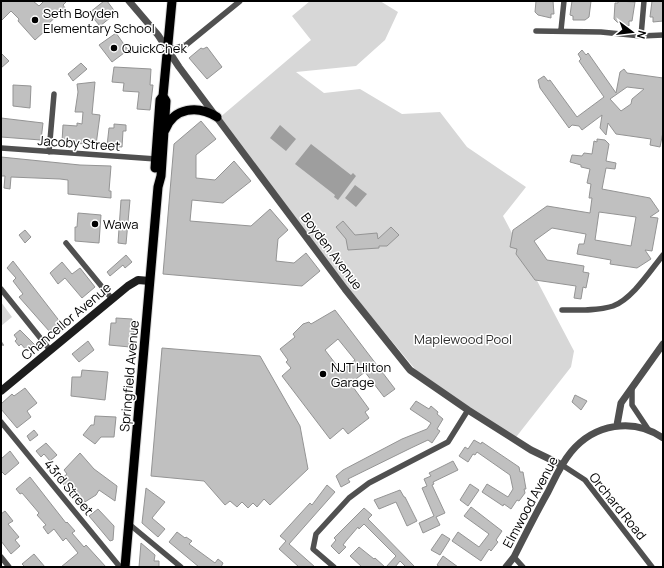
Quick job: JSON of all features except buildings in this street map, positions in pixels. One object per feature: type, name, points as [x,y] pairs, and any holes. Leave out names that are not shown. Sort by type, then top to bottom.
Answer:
[{"type":"main road","name":"Springfield Avenue","points":[[158,187],[155,176],[160,100],[163,96],[172,1]]},
{"type":"main road","name":"Springfield Avenue","points":[[125,567],[158,187],[161,176],[166,101],[163,96]]},
{"type":"main road","points":[[163,139],[167,124],[175,115],[182,111],[189,109],[204,110],[217,117]]},
{"type":"main road","name":"Chancellor Avenue","points":[[1,391],[128,286],[138,280],[150,281]]},
{"type":"street","name":"Boyden Avenue","points":[[129,1],[158,35],[346,290],[410,370],[536,454],[562,465]]},
{"type":"street","points":[[168,50],[186,45],[240,1]]},
{"type":"street","points":[[561,30],[564,1]]},
{"type":"street","points":[[641,36],[644,1]]},
{"type":"street","points":[[536,31],[561,30],[641,36],[663,35]]},
{"type":"street","points":[[49,152],[54,94]]},
{"type":"street","name":"Jacoby Street","points":[[1,148],[156,159]]},
{"type":"street","points":[[66,243],[112,299]]},
{"type":"street","points":[[562,310],[613,306],[625,299],[638,286],[663,255]]},
{"type":"street","points":[[1,289],[50,350]]},
{"type":"street","points":[[663,344],[632,385],[621,403],[617,425],[630,425],[648,429],[663,438]]},
{"type":"street","points":[[632,385],[632,405],[648,429]]},
{"type":"street","points":[[334,567],[313,548],[316,534],[324,524],[349,498],[369,483],[448,442],[468,410]]},
{"type":"street","name":"43rd Street","points":[[1,422],[120,567]]},
{"type":"street","name":"Elmwood Avenue","points":[[506,567],[514,557],[562,465],[582,442],[594,433],[617,425]]},
{"type":"street","name":"Orchard Road","points":[[562,465],[585,480],[652,567]]},
{"type":"street","points":[[129,524],[180,567]]},
{"type":"street","points":[[1,557],[10,567]]},
{"type":"street","points":[[514,557],[523,567]]},
{"type":"green space","name":"Maplewood Pool","points":[[310,1],[380,1],[398,12],[385,40],[356,66],[296,72],[324,93],[360,89],[402,114],[440,112],[467,147],[526,187],[503,216],[574,351],[571,367],[513,441],[425,381],[345,285],[218,119],[311,40],[292,16]]},
{"type":"green space","points":[[1,302],[12,317],[1,326]]},
{"type":"shaded area","points":[[280,125],[296,139],[286,151],[270,138]]},
{"type":"shaded area","points":[[311,144],[351,175],[353,173],[356,176],[338,200],[334,197],[335,195],[295,164]]},
{"type":"shaded area","points":[[355,185],[367,194],[356,207],[345,198]]},
{"type":"place","name":"Seth Boyden Elementary School","points":[[35,20]]},
{"type":"place","name":"QuickChek","points":[[114,48]]},
{"type":"place","name":"Wawa","points":[[95,224]]},
{"type":"place","name":"NJT Hilton Garage","points":[[323,374]]}]
